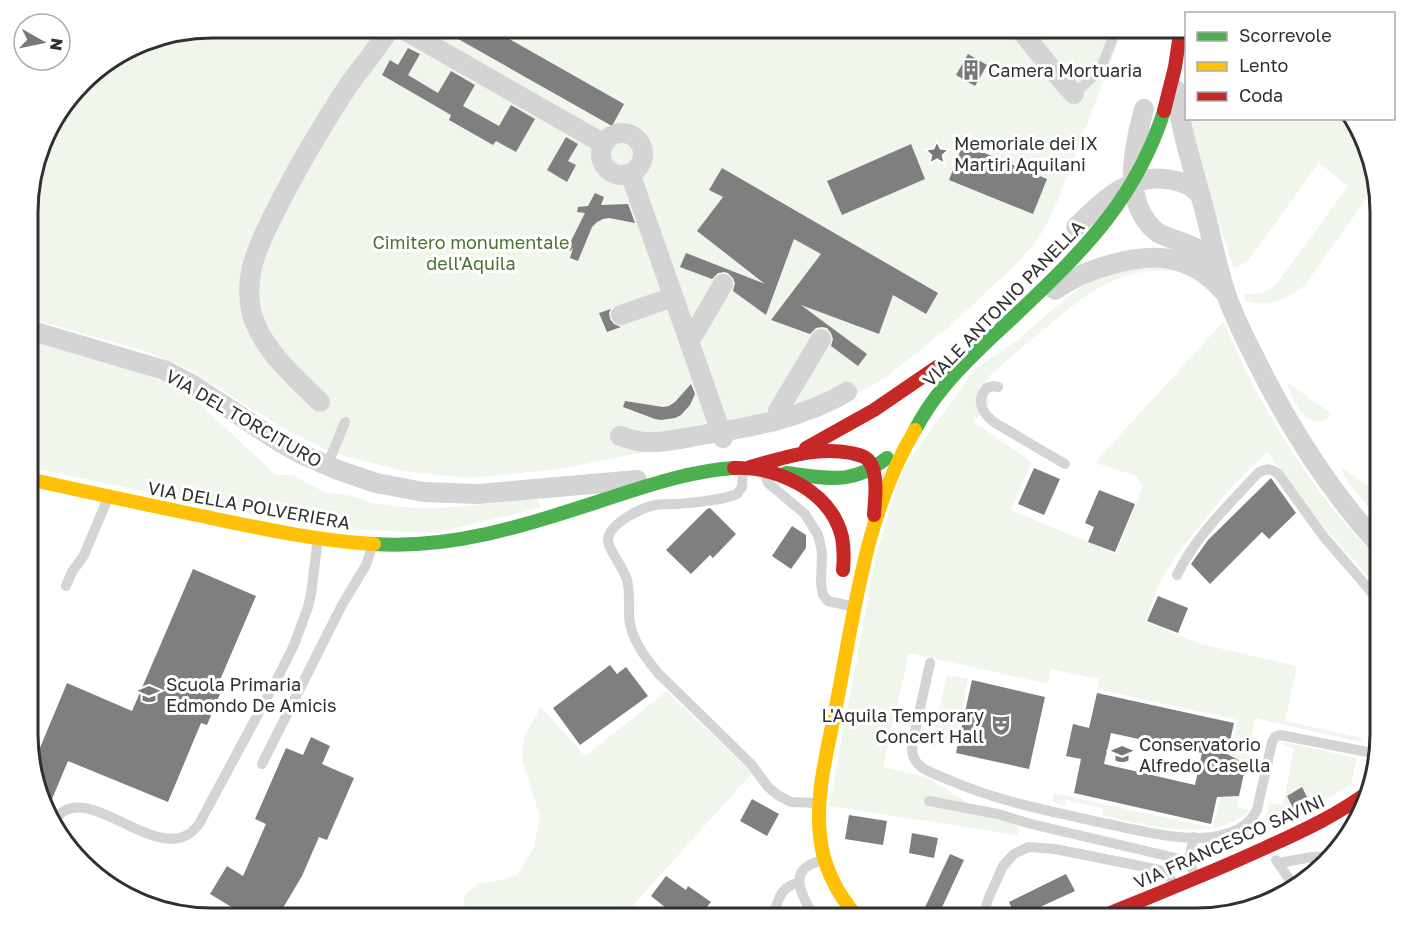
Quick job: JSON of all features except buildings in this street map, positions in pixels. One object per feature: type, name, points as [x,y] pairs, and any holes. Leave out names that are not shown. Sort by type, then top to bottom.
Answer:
[{"type":"main road","name":"VIALE ANTONIO PANELLA","points":[[834,907],[823,889],[819,861],[820,803],[827,754],[872,529],[885,489],[910,438],[933,401],[949,381],[1078,254],[1133,182],[1145,160],[1158,127],[1169,93],[1180,38]]},
{"type":"main road","points":[[1121,162],[1137,130],[1146,103]]},
{"type":"main road","name":"VIALE ANTONIO PANELLA","points":[[1073,230],[1111,179]]},
{"type":"main road","name":"VIALE ANTONIO PANELLA","points":[[910,400],[940,363]]},
{"type":"main road","name":"VIA DELLA POLVERIERA","points":[[792,455],[854,423],[898,395],[940,363]]},
{"type":"main road","name":"VIA DELLA POLVERIERA","points":[[743,468],[850,478],[872,468],[910,438]]},
{"type":"main road","points":[[863,495],[872,468],[884,445]]},
{"type":"main road","name":"VIA DELLA POLVERIERA","points":[[38,481],[273,531],[318,538],[372,543],[437,543],[478,537],[679,478],[743,468],[792,455],[822,450],[845,451],[864,457],[870,462],[872,468]]},
{"type":"main road","points":[[872,468],[875,503],[872,529]]},
{"type":"main road","name":"VIA DELLA POLVERIERA","points":[[766,470],[782,475],[802,486],[813,494],[829,512],[841,535],[844,556],[838,592]]},
{"type":"main road","points":[[838,592],[854,527]]},
{"type":"main road","name":"VIA FRANCESCO SAVINI","points":[[1124,907],[1268,847],[1355,803]]},
{"type":"main road","name":"VIALE ANTONIO PANELLA","points":[[807,847],[850,907]]},
{"type":"street","points":[[320,402],[277,357],[263,340],[255,324],[250,307],[249,284],[252,266],[264,233],[298,166],[344,93],[383,38]]},
{"type":"street","points":[[418,38],[604,144]]},
{"type":"street","points":[[1027,38],[1074,94]]},
{"type":"street","points":[[1178,56],[1177,102],[1226,294],[1254,357],[1294,431],[1340,499],[1369,533]]},
{"type":"street","points":[[1146,103],[1136,145],[1133,182],[1138,206],[1152,228],[1166,237],[1202,251],[1220,275]]},
{"type":"street","points":[[618,134],[628,134],[637,139],[642,148],[642,158],[638,167],[630,173],[614,173],[608,169],[602,158],[604,144],[618,134]]},
{"type":"street","points":[[630,173],[722,435]]},
{"type":"street","points":[[1073,230],[1105,200],[1133,182],[1166,178],[1193,187],[1200,195]]},
{"type":"street","points":[[1006,324],[1070,280],[1102,267],[1144,259],[1171,259],[1186,263],[1209,277],[1226,294]]},
{"type":"street","points":[[688,338],[700,325],[723,284]]},
{"type":"street","points":[[621,315],[673,297]]},
{"type":"street","name":"VIA DEL TORCITURO","points":[[38,333],[148,364],[171,373],[278,441],[327,466],[376,483],[424,492],[478,494],[679,478]]},
{"type":"street","points":[[776,420],[778,411],[821,339]]},
{"type":"street","points":[[620,436],[636,441],[658,442],[722,435],[810,411],[848,392]]},
{"type":"street","name":"VIA DEL TORCITURO","points":[[538,490],[570,501],[589,504],[592,501],[589,490],[566,486]]},
{"type":"street","points":[[538,490],[548,495],[551,504],[548,513],[539,520]]},
{"type":"lane","points":[[1074,94],[1101,68],[1113,38]]},
{"type":"lane","points":[[998,387],[987,388],[981,396],[981,408],[988,418],[1065,464]]},
{"type":"lane","points":[[327,466],[345,422]]},
{"type":"lane","points":[[743,468],[742,487],[737,494],[707,501],[655,505],[632,515],[615,526],[609,535],[609,545],[628,583],[630,625],[637,645],[658,673],[751,764],[771,790],[785,800],[802,804],[820,803]]},
{"type":"lane","points":[[1177,575],[1189,552],[1204,532],[1258,473],[1265,469],[1272,470],[1279,475],[1324,537],[1369,589]]},
{"type":"lane","points":[[766,470],[765,476],[768,483],[805,514],[821,543],[823,595],[828,601],[838,592],[856,607]]},
{"type":"lane","points":[[66,586],[72,572],[81,562],[108,497]]},
{"type":"lane","points":[[58,816],[62,811],[70,808],[82,808],[93,810],[164,838],[177,839],[192,832],[199,824],[294,645],[311,594],[318,538]]},
{"type":"lane","points":[[262,764],[342,605],[366,565],[371,554],[372,543]]},
{"type":"lane","points":[[930,663],[912,745],[914,759],[922,767],[972,789],[1029,807],[1129,828],[1194,837],[1213,837],[1244,827],[1253,818],[1260,802],[1272,742],[1277,736],[1286,735],[1368,752]]},
{"type":"lane","points":[[929,801],[998,814],[1173,858],[1188,863],[1196,877]]},
{"type":"lane","points":[[1188,863],[1194,837]]},
{"type":"lane","points":[[986,907],[1003,867],[1014,854],[1028,847],[1055,849],[1160,870],[1169,875],[1174,886]]},
{"type":"lane","points":[[1268,847],[1290,879]]},
{"type":"lane","points":[[1279,863],[1319,857]]},
{"type":"lane","points":[[809,907],[799,883],[804,868],[819,861]]},
{"type":"lane","points":[[776,907],[783,890],[790,884],[799,883]]},
{"type":"green space","name":"Cimitero monumentale dell'Aquila","points":[[200,38],[1120,38],[1058,200],[1043,231],[1033,245],[948,328],[885,378],[810,419],[555,470],[468,478],[404,471],[327,450],[283,428],[190,370],[147,352],[38,321],[38,212],[39,189],[47,156],[67,115],[97,81],[115,67],[156,47]]},
{"type":"green space","points":[[1189,120],[1343,120],[1346,124],[1360,156],[1368,196],[1305,285],[1292,295],[1269,303],[1253,303],[1245,300],[1243,296],[1265,292],[1275,286],[1348,186],[1319,163],[1249,259],[1234,269],[1213,206]]},
{"type":"green space","points":[[1160,268],[1184,272],[1144,272],[1110,282],[1079,301],[992,373],[987,380],[986,387],[990,402],[974,422],[1032,462],[1011,510],[1116,554],[1143,486],[1136,476],[1096,463],[1097,460],[1224,321],[1258,395],[1297,459],[1318,490],[1369,549],[1369,578],[1328,532],[1267,452],[1226,493],[1176,556],[1158,586],[1145,622],[1201,644],[1297,666],[1285,721],[1362,738],[1361,742],[1255,718],[1246,764],[1231,756],[1238,720],[1097,689],[1099,679],[1051,669],[1048,684],[909,653],[883,767],[926,777],[973,806],[1021,816],[1018,835],[829,806],[876,555],[902,471],[974,370],[1016,341],[1071,294],[1092,280],[1112,273]]},
{"type":"green space","points":[[38,343],[152,377],[172,386],[194,399],[276,475],[293,475],[324,492],[352,496],[371,503],[401,507],[469,506],[529,499],[538,500],[540,506],[436,533],[320,528],[38,469]]},
{"type":"green space","points":[[1287,382],[1332,414],[1324,420],[1310,419],[1297,407]]},
{"type":"green space","points":[[1340,466],[1369,486],[1369,508],[1347,481]]},
{"type":"green space","points":[[947,675],[968,679],[956,735],[934,747],[930,746]]},
{"type":"green space","points":[[667,691],[752,773],[631,908],[462,908],[465,896],[476,884],[517,875],[534,847],[540,817],[522,760],[524,736],[541,707],[585,756]]},
{"type":"green space","points":[[1283,742],[1357,758],[1351,784],[1285,824],[1207,856],[1196,854],[1198,847],[1233,839],[1265,824],[1269,803],[1283,805],[1294,748],[1282,745]],"holes":[[[1301,787],[1308,799],[1293,807],[1287,796]]]},
{"type":"green space","points":[[1053,793],[1213,828],[1197,830],[1164,828],[1132,822],[1102,815],[1103,808],[1066,800],[1065,806],[1053,802]]},
{"type":"green space","points":[[1239,796],[1237,807],[1251,810],[1234,821],[1213,828],[1220,797]]},
{"type":"traffic: fast","points":[[915,430],[931,403],[952,377],[1069,263],[1108,218],[1140,169],[1164,111]]},
{"type":"traffic: fast","points":[[786,473],[839,478],[862,473],[887,458]]},
{"type":"traffic: fast","points":[[374,544],[431,543],[487,534],[664,481],[734,468]]},
{"type":"traffic: slow","points":[[850,907],[838,890],[824,859],[819,819],[821,785],[864,561],[885,494],[898,461],[915,430]]},
{"type":"traffic: slow","points":[[38,481],[275,531],[374,544]]},
{"type":"traffic: jam","points":[[1164,111],[1179,38]]},
{"type":"traffic: jam","points":[[806,448],[874,410],[937,367]]},
{"type":"traffic: jam","points":[[750,467],[812,452],[838,451],[862,456],[871,464],[875,476],[874,515]]},
{"type":"traffic: jam","points":[[734,468],[767,471],[800,484],[814,494],[827,507],[836,521],[843,541],[843,570]]},
{"type":"traffic: jam","points":[[1125,907],[1294,835],[1355,801]]},
{"type":"place","name":"Camera Mortuaria","points":[[971,70]]},
{"type":"place","name":"Memoriale dei IX Martiri Aquilani","points":[[937,153]]},
{"type":"place","name":"Scuola Primaria Edmondo De Amicis","points":[[149,694]]},
{"type":"place","name":"L'Aquila Temporary Concert Hall","points":[[1001,725]]},
{"type":"place","name":"Conservatorio Alfredo Casella","points":[[1122,754]]}]
